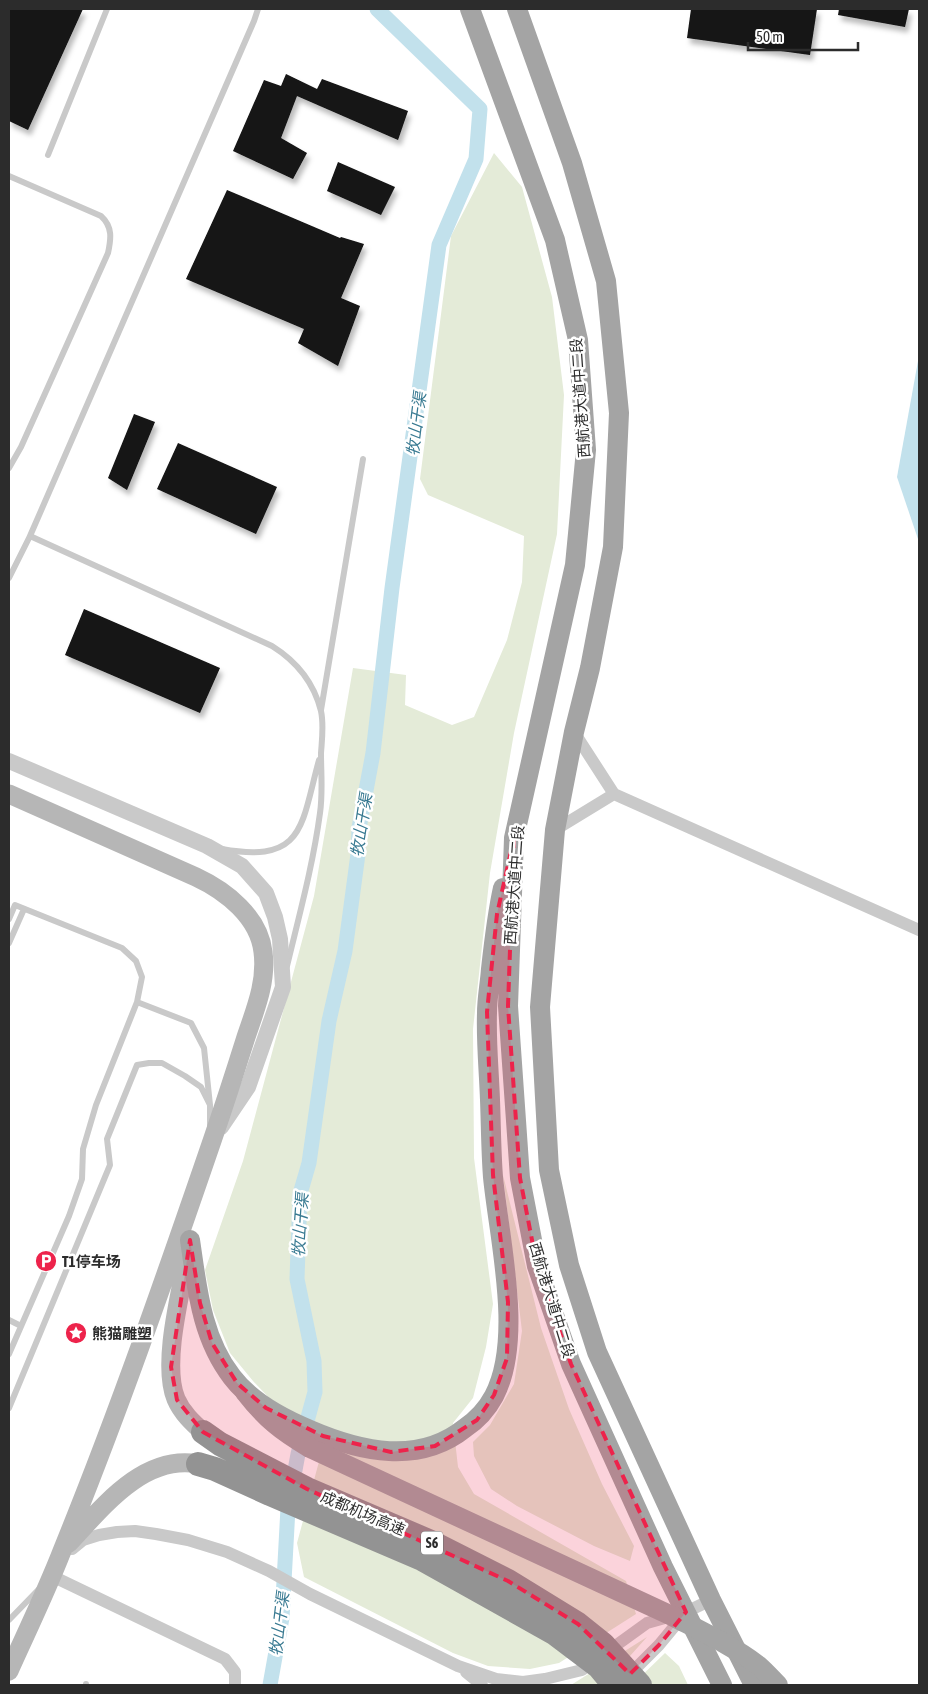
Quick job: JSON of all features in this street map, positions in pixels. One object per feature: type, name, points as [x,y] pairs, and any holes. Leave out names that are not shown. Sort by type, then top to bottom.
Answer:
[{"type":"highway","name":"成都机场高速","points":[[203,1432],[220,1444],[307,1489],[431,1542],[508,1581],[578,1624],[603,1644],[640,1685]]},
{"type":"highway","name":"成都机场高速","points":[[198,1464],[215,1468],[270,1494],[422,1559],[554,1633],[599,1666],[614,1685]]},
{"type":"main road","name":"西航港大道中二段","points":[[470,9],[554,240],[578,340],[586,450],[576,565],[514,838],[508,1006],[520,1178],[537,1266],[571,1364],[663,1567],[722,1685]]},
{"type":"main road","name":"西航港大道中二段","points":[[517,9],[572,164],[606,282],[619,413],[613,547],[590,668],[574,732],[555,830],[540,1006],[549,1170],[570,1265],[598,1352],[711,1600],[754,1685]]},
{"type":"main road","points":[[9,794],[207,883],[230,897],[249,920],[262,944],[264,964],[262,985],[208,1152],[120,1399],[58,1562],[9,1671]]},
{"type":"main road","points":[[245,1392],[266,1408],[298,1425],[353,1446],[370,1450],[407,1452],[435,1446],[454,1437],[477,1420],[494,1395],[506,1358],[508,1302],[493,1175],[487,1012],[497,914],[514,838]]},
{"type":"main road","points":[[203,1432],[191,1421],[177,1400],[173,1390],[170,1367],[173,1336],[208,1152]]},
{"type":"main road","points":[[190,1240],[200,1303],[208,1334],[225,1366],[267,1419],[295,1440],[310,1448],[672,1616],[719,1640],[752,1662],[778,1685]]},
{"type":"main road","points":[[58,1562],[110,1500],[135,1480],[151,1470],[166,1465],[179,1463],[198,1464]]},
{"type":"street","points":[[574,732],[614,794],[919,930]]},
{"type":"street","points":[[9,761],[207,846],[242,866],[266,893],[275,916],[280,939],[283,987],[248,1087],[208,1152]]},
{"type":"street","points":[[555,830],[614,794]]},
{"type":"street","points":[[235,1685],[235,1672],[225,1659],[58,1562],[83,1540],[99,1535],[135,1531],[196,1542],[227,1552],[269,1570],[310,1594],[458,1666],[496,1679],[523,1682],[582,1670],[647,1623],[686,1612],[711,1600]]},
{"type":"street","points":[[618,1685],[659,1645],[686,1612]]},
{"type":"street","points":[[458,1666],[482,1685]]},
{"type":"lane","points":[[48,156],[107,9]]},
{"type":"lane","points":[[9,578],[30,536],[258,9]]},
{"type":"lane","points":[[9,176],[101,216],[107,223],[111,234],[108,252],[21,447],[9,468]]},
{"type":"lane","points":[[321,712],[363,459]]},
{"type":"lane","points":[[30,536],[272,646],[285,654],[309,681],[321,712],[323,728],[320,813],[309,873],[283,987]]},
{"type":"lane","points":[[207,846],[238,851],[264,852],[276,850],[290,840],[300,826],[321,752]]},
{"type":"lane","points":[[9,919],[15,906],[122,948],[136,961],[142,977],[137,1002],[96,1105],[83,1149],[82,1179],[70,1216],[9,1354]]},
{"type":"lane","points":[[9,943],[24,909]]},
{"type":"lane","points":[[137,1002],[191,1023],[204,1048],[210,1105],[208,1152]]},
{"type":"lane","points":[[9,1408],[110,1164],[107,1139],[137,1065],[149,1062],[162,1063],[201,1087],[210,1105]]},
{"type":"lane","points":[[9,1320],[21,1326]]},
{"type":"lane","points":[[9,1620],[58,1562]]},
{"type":"highlighted area","points":[[514,838],[508,1006],[520,1178],[537,1266],[571,1364],[686,1612],[659,1645],[630,1674],[578,1624],[508,1581],[307,1489],[203,1432],[177,1400],[171,1367],[190,1240],[200,1303],[212,1343],[237,1383],[266,1408],[323,1436],[391,1452],[435,1446],[477,1420],[494,1395],[507,1358],[508,1302],[493,1175],[487,1012],[497,914]]},
{"type":"green space","points":[[494,153],[522,187],[552,297],[564,395],[557,534],[514,733],[490,873],[473,1029],[474,1158],[493,1304],[486,1347],[473,1398],[453,1423],[458,1467],[474,1494],[626,1581],[636,1614],[559,1663],[530,1669],[488,1666],[453,1653],[304,1577],[297,1543],[327,1432],[274,1403],[230,1353],[213,1310],[205,1270],[243,1161],[314,896],[353,668],[406,675],[405,705],[452,725],[474,717],[507,640],[522,582],[524,536],[428,495],[420,479],[451,236]]},
{"type":"green space","points":[[503,1175],[541,1328],[569,1409],[602,1484],[634,1546],[630,1561],[594,1546],[517,1506],[491,1489],[474,1456],[473,1442],[490,1425],[514,1384],[522,1331]]},
{"type":"green space","points":[[647,1637],[604,1685],[571,1685]]},
{"type":"green space","points":[[665,1653],[679,1666],[688,1685],[632,1685]]},
{"type":"water","points":[[919,359],[919,542],[897,477]]},
{"type":"building","points":[[9,9],[83,9],[28,130],[9,121]]},
{"type":"building","points":[[691,9],[817,9],[810,55],[687,38]]},
{"type":"building","points":[[839,9],[909,9],[905,27],[838,15]]},
{"type":"building","points":[[286,74],[317,89],[322,79],[408,111],[398,140],[297,96],[281,138],[307,153],[293,179],[233,151],[264,80],[281,86]]},
{"type":"building","points":[[338,162],[395,187],[381,215],[327,191]]},
{"type":"building","points":[[227,190],[340,238],[364,244],[341,298],[360,306],[338,366],[298,343],[304,329],[186,279]]},
{"type":"building","points":[[134,414],[155,422],[127,490],[108,478]]},
{"type":"building","points":[[178,443],[277,487],[256,534],[157,489]]},
{"type":"building","points":[[84,609],[220,668],[200,713],[65,655]]},
{"type":"waterway","name":"牧山干渠","points":[[270,1685],[282,1618],[288,1508],[298,1454],[315,1392],[314,1361],[297,1279],[300,1194],[309,1163],[329,1021],[345,951],[358,854],[359,828],[373,753],[392,588],[439,245],[476,159],[480,109],[377,9]]},
{"type":"place","name":"T1停车场","points":[[46,1261]]},
{"type":"place","name":"熊猫雕塑","points":[[76,1333]]}]
